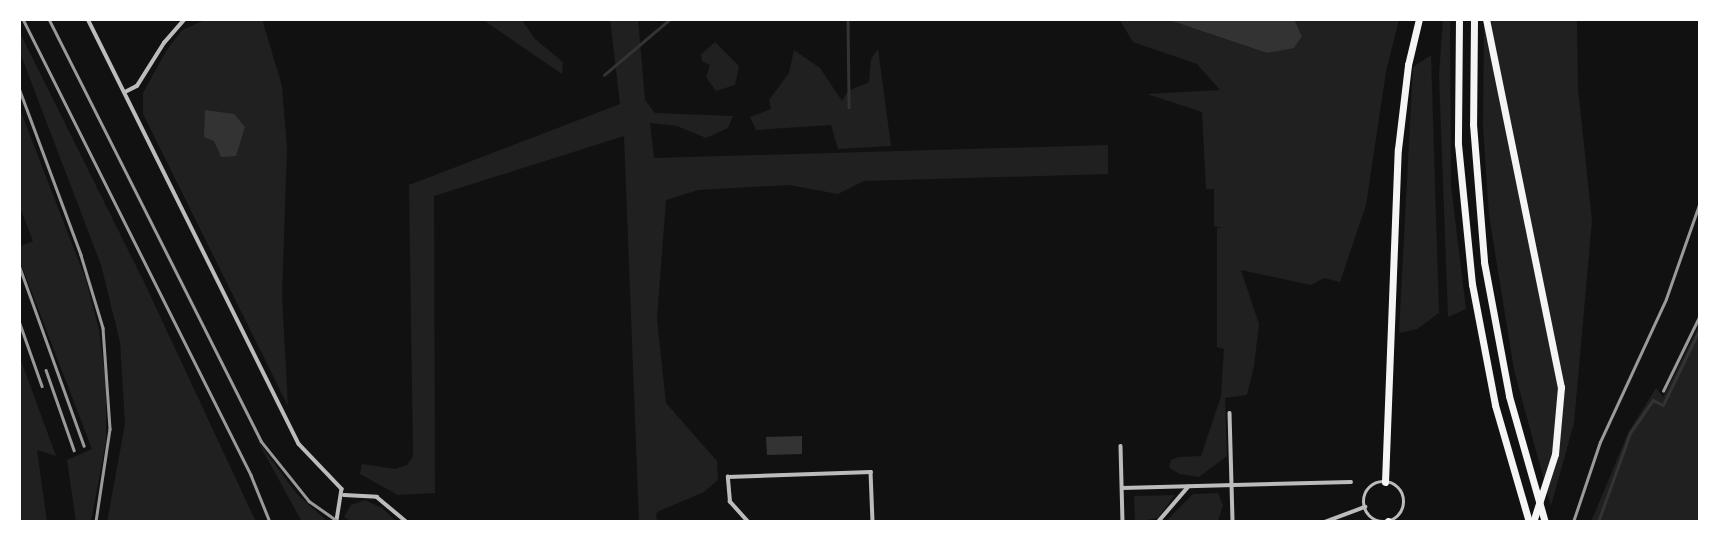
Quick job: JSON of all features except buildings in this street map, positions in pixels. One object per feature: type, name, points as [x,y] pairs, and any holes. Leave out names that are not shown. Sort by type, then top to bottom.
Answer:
[{"type":"highway","points":[[1385,482],[1398,149],[1408,65],[1419,19]]},
{"type":"highway","points":[[1459,19],[1458,144],[1466,248],[1495,405],[1531,522]]},
{"type":"highway","points":[[1475,19],[1473,124],[1484,262],[1499,352],[1545,522]]},
{"type":"highway","points":[[1486,19],[1561,387],[1555,454],[1531,522]]},
{"type":"street","points":[[88,19],[299,443],[344,495],[377,497],[407,522]]},
{"type":"street","points":[[125,92],[137,86],[185,19]]},
{"type":"street","points":[[1230,413],[1233,522]]},
{"type":"street","points":[[1121,446],[1123,522]]},
{"type":"street","points":[[748,522],[730,502],[728,477],[871,472],[873,522]]},
{"type":"street","points":[[1122,488],[1351,482]]},
{"type":"street","points":[[1385,482],[1397,487],[1404,499],[1402,511],[1388,522],[1376,520],[1365,508],[1368,490],[1385,482]]},
{"type":"street","points":[[1158,522],[1188,487]]},
{"type":"street","points":[[337,522],[344,495]]},
{"type":"street","points":[[1325,522],[1365,508]]},
{"type":"shaded area","points":[[207,19],[262,19],[282,86],[287,148],[282,296],[288,406],[143,114],[143,93],[166,51],[182,30]]},
{"type":"shaded area","points":[[482,19],[521,19],[535,39],[563,62],[562,74]]},
{"type":"shaded area","points":[[610,19],[638,19],[645,100],[655,113],[733,116],[728,128],[706,138],[677,126],[650,123],[654,158],[1108,145],[1108,174],[864,181],[838,194],[789,185],[698,190],[666,200],[657,319],[666,403],[717,461],[718,480],[704,492],[657,512],[656,519],[667,522],[639,522],[624,136],[434,196],[435,493],[398,495],[360,474],[362,464],[395,469],[407,465],[413,456],[409,185],[620,104]]},
{"type":"shaded area","points":[[1119,19],[1166,19],[1267,53],[1302,36],[1294,19],[1399,19],[1386,72],[1366,205],[1340,282],[1324,278],[1311,285],[1241,270],[1259,324],[1254,366],[1247,395],[1225,398],[1227,456],[1199,477],[1179,474],[1169,467],[1171,460],[1179,457],[1201,456],[1221,396],[1224,349],[1217,347],[1217,228],[1222,228],[1214,226],[1214,189],[1206,189],[1202,112],[1147,94],[1220,90],[1197,64],[1133,42]]},
{"type":"shaded area","points":[[1166,19],[1294,19],[1302,36],[1294,48],[1267,53]]},
{"type":"shaded area","points":[[1443,19],[1450,19],[1451,185],[1466,309],[1448,317],[1439,75]]},
{"type":"shaded area","points":[[1484,19],[1577,19],[1578,88],[1592,221],[1574,423],[1551,506],[1514,370],[1489,215],[1483,127]]},
{"type":"shaded area","points":[[19,31],[145,284],[256,522],[107,522],[125,424],[120,342],[101,265],[19,50]]},
{"type":"shaded area","points":[[715,42],[739,66],[735,85],[716,91],[706,77],[710,65],[702,61],[701,54]]},
{"type":"shaded area","points":[[878,49],[891,146],[838,149],[831,125],[756,130],[750,117],[771,109],[769,100],[789,73],[794,50],[820,68],[842,101],[848,91],[869,82],[871,59]]},
{"type":"shaded area","points":[[1431,55],[1439,313],[1417,329],[1399,333],[1413,67]]},
{"type":"shaded area","points":[[19,107],[86,280],[99,330],[106,384],[106,441],[91,522],[76,522],[67,460],[92,449],[19,259],[19,247],[33,241],[19,205]]},
{"type":"shaded area","points":[[205,110],[234,114],[245,127],[236,156],[221,157],[214,141],[204,137]]},
{"type":"shaded area","points":[[1700,324],[1700,522],[1591,522],[1628,433],[1656,388],[1663,397]]},
{"type":"shaded area","points":[[19,355],[56,456],[37,450],[47,522],[19,522]]},
{"type":"shaded area","points":[[802,436],[802,454],[767,455],[766,437]]},
{"type":"shaded area","points":[[257,440],[296,493],[328,522],[302,522]]},
{"type":"shaded area","points":[[1218,493],[1223,505],[1218,521],[1165,522],[1193,494]]},
{"type":"shaded area","points":[[1175,495],[1158,518],[1135,522],[1134,496]]},
{"type":"shaded area","points":[[365,500],[382,508],[397,522],[352,522],[344,517],[351,505]]},
{"type":"waterway","points":[[604,75],[670,19]]},
{"type":"waterway","points":[[848,19],[849,107]]},
{"type":"waterway","points":[[1598,522],[1630,433],[1653,400],[1663,405],[1700,328]]},
{"type":"railway","points":[[23,19],[251,475],[270,522]]},
{"type":"railway","points":[[49,19],[261,441],[309,501],[339,522]]},
{"type":"railway","points":[[19,88],[81,255],[103,328],[110,429],[96,522]]},
{"type":"railway","points":[[1573,522],[1600,442],[1666,299],[1700,202]]},
{"type":"railway","points":[[19,265],[84,446]]},
{"type":"railway","points":[[1663,391],[1700,315]]},
{"type":"railway","points":[[19,321],[42,386]]},
{"type":"railway","points":[[46,370],[74,450]]}]
